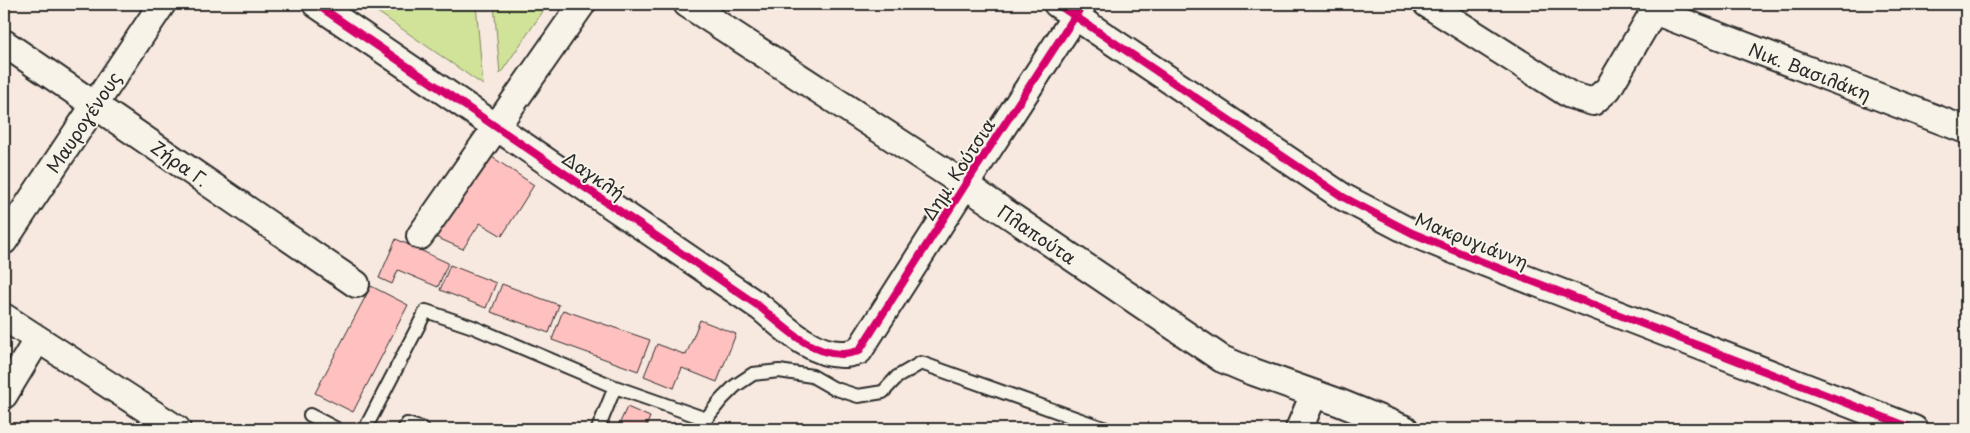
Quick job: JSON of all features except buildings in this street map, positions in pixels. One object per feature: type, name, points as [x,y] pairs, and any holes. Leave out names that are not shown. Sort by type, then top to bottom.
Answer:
[{"type":"street","name":"Μαυρογένους","points":[[4,241],[162,4]]},
{"type":"street","name":"Δαγκλή","points":[[316,4],[760,307],[803,340],[830,353],[844,354],[859,351]]},
{"type":"street","points":[[420,236],[582,4]]},
{"type":"street","name":"Πλαπούτα","points":[[687,4],[964,185],[1222,359],[1405,429]]},
{"type":"street","points":[[1428,4],[1570,95],[1593,102],[1608,89],[1656,8]]},
{"type":"street","name":"Δημ. Κούτσια","points":[[859,351],[964,185],[1072,8]]},
{"type":"street","name":"Μακρυγιάννη","points":[[1072,8],[1343,197],[1412,233],[1914,429]]},
{"type":"street","name":"Νικ. Βασιλάκη","points":[[1656,8],[1966,130]]},
{"type":"street","name":"Ζήρα Γ.","points":[[4,43],[356,284]]},
{"type":"street","points":[[4,317],[177,429]]},
{"type":"street","points":[[4,394],[37,340]]},
{"type":"street","points":[[1299,429],[1314,394]]},
{"type":"lane","points":[[366,429],[426,311],[473,327],[704,424],[721,400],[735,386],[752,374],[779,371],[812,376],[833,388],[858,396],[883,392],[897,377],[921,363],[1106,429]]},
{"type":"lane","points":[[598,429],[615,388]]},
{"type":"lane","points":[[310,415],[338,429]]},
{"type":"lane","points":[[404,429],[407,424],[423,429]]},
{"type":"green space","points":[[366,4],[476,4],[483,85]]},
{"type":"green space","points":[[494,4],[548,4],[500,74]]},
{"type":"cycle path","points":[[316,4],[760,307],[798,338],[820,350],[844,354],[859,351],[1083,4]]},
{"type":"cycle path","points":[[1057,4],[1343,197],[1412,233],[1914,429]]}]
